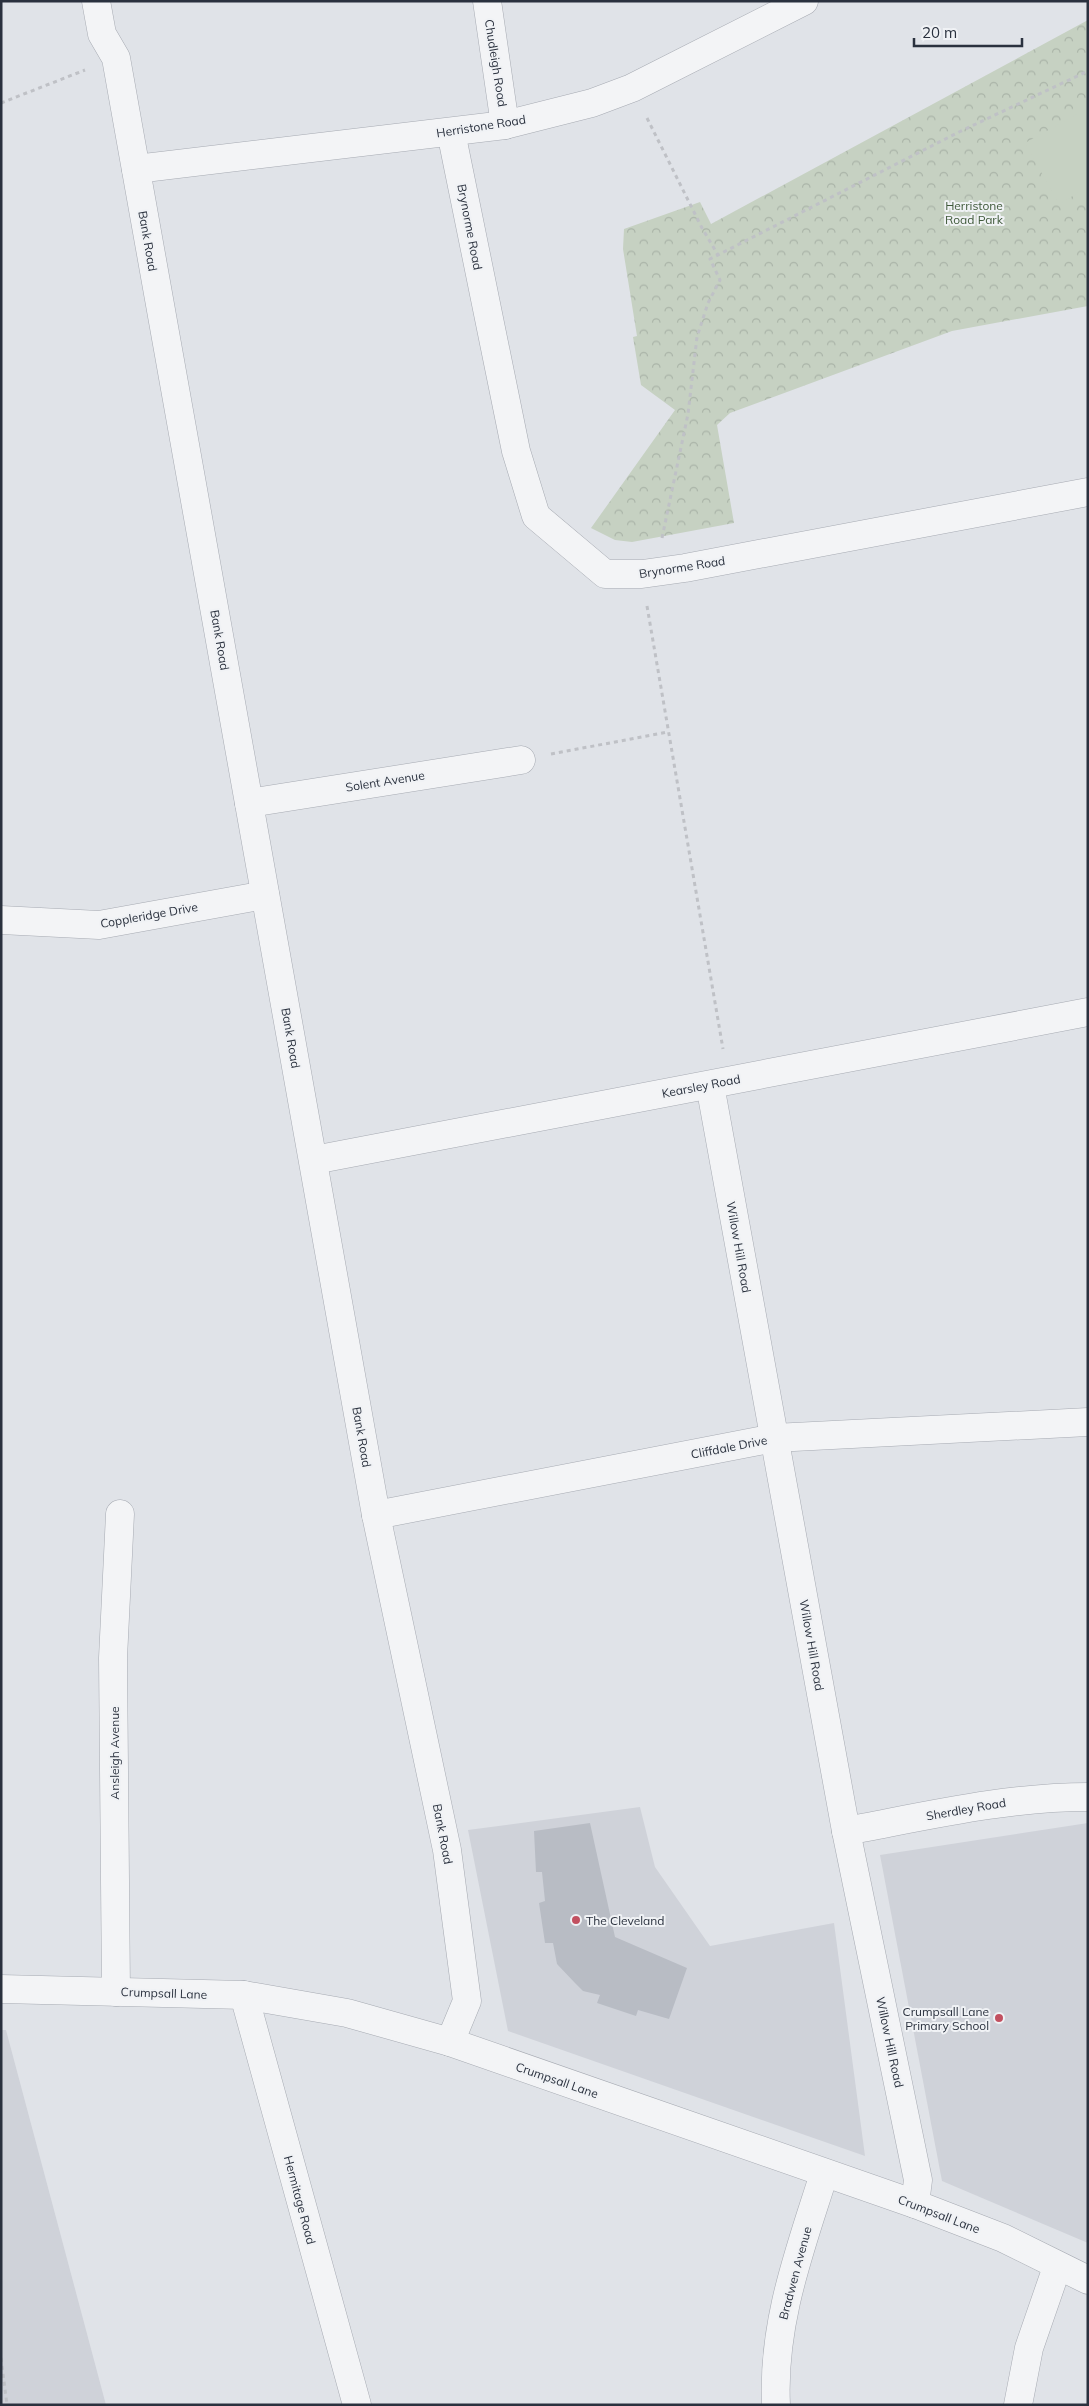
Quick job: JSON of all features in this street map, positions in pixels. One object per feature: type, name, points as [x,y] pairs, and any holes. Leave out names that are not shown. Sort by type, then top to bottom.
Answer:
[{"type":"street","name":"Bank Road","points":[[96,1],[102,34],[116,58],[376,1515],[447,1850],[467,2001],[450,2042]]},
{"type":"street","name":"Chudleigh Road","points":[[486,1],[505,125]]},
{"type":"street","name":"Herristone Road","points":[[136,170],[505,125],[592,103],[632,88],[804,1]]},
{"type":"street","name":"Brynorme Road","points":[[451,132],[516,451],[536,516],[605,574],[642,574],[1088,492]]},
{"type":"street","name":"Solent Avenue","points":[[249,803],[521,760]]},
{"type":"street","name":"Coppleridge Drive","points":[[1,920],[99,925],[265,895]]},
{"type":"street","name":"Kearsley Road","points":[[314,1160],[1088,1012]]},
{"type":"street","name":"Willow Hill Road","points":[[720,1083],[774,1438],[846,1831],[918,2180],[915,2204]]},
{"type":"street","name":"Cliffdale Drive","points":[[376,1515],[774,1438],[1088,1422]]},
{"type":"street","name":"Ansleigh Avenue","points":[[116,1992],[113,1658],[120,1514]]},
{"type":"street","name":"Sherdley Road","points":[[846,1831],[991,1804],[1051,1798],[1088,1798]]},
{"type":"street","name":"Crumpsall Lane","points":[[1,1989],[244,1995],[347,2013],[450,2042],[824,2174],[915,2204],[1003,2238],[1057,2267],[1088,2280]]},
{"type":"street","name":"Hermitage Road","points":[[244,1995],[357,2405]]},
{"type":"street","name":"Bradwen Avenue","points":[[776,2405],[778,2344],[783,2306],[824,2174]]},
{"type":"street","points":[[1018,2405],[1029,2348],[1057,2267]]},
{"type":"path","points":[[1,103],[116,58]]},
{"type":"path","points":[[720,1083],[668,732],[642,574],[662,536],[688,414],[697,337],[708,303],[720,280],[710,260],[959,132],[1088,71]]},
{"type":"path","points":[[632,88],[702,228],[718,255]]},
{"type":"path","points":[[521,760],[668,732]]},
{"type":"path","points":[[1,2358],[7,2405]]},
{"type":"shaded area","points":[[640,1807],[655,1867],[710,1946],[834,1923],[865,2156],[508,2031],[468,1830]]},
{"type":"shaded area","name":"Crumpsall Lane Primary School","points":[[1088,1823],[1088,2243],[942,2181],[880,1855]]},
{"type":"shaded area","points":[[1,2030],[6,2030],[106,2405],[1,2405]]},
{"type":"green space","name":"Herristone Road Park","points":[[1088,20],[1088,306],[952,331],[730,413],[717,425],[734,523],[632,542],[615,540],[591,528],[675,410],[641,385],[633,337],[637,336],[623,249],[624,229],[700,202],[711,224]]},
{"type":"green space","points":[[1088,108],[1088,187],[1059,204],[1025,143]]},
{"type":"building","name":"The Cleveland","points":[[590,1823],[615,1937],[687,1968],[669,2019],[638,2010],[636,2016],[597,2003],[600,1995],[583,1991],[557,1964],[553,1943],[545,1943],[539,1903],[545,1901],[542,1872],[536,1872],[534,1831]]},
{"type":"place","name":"The Cleveland","points":[[576,1920]]},
{"type":"place","name":"Crumpsall Lane Primary School","points":[[999,2018]]}]
